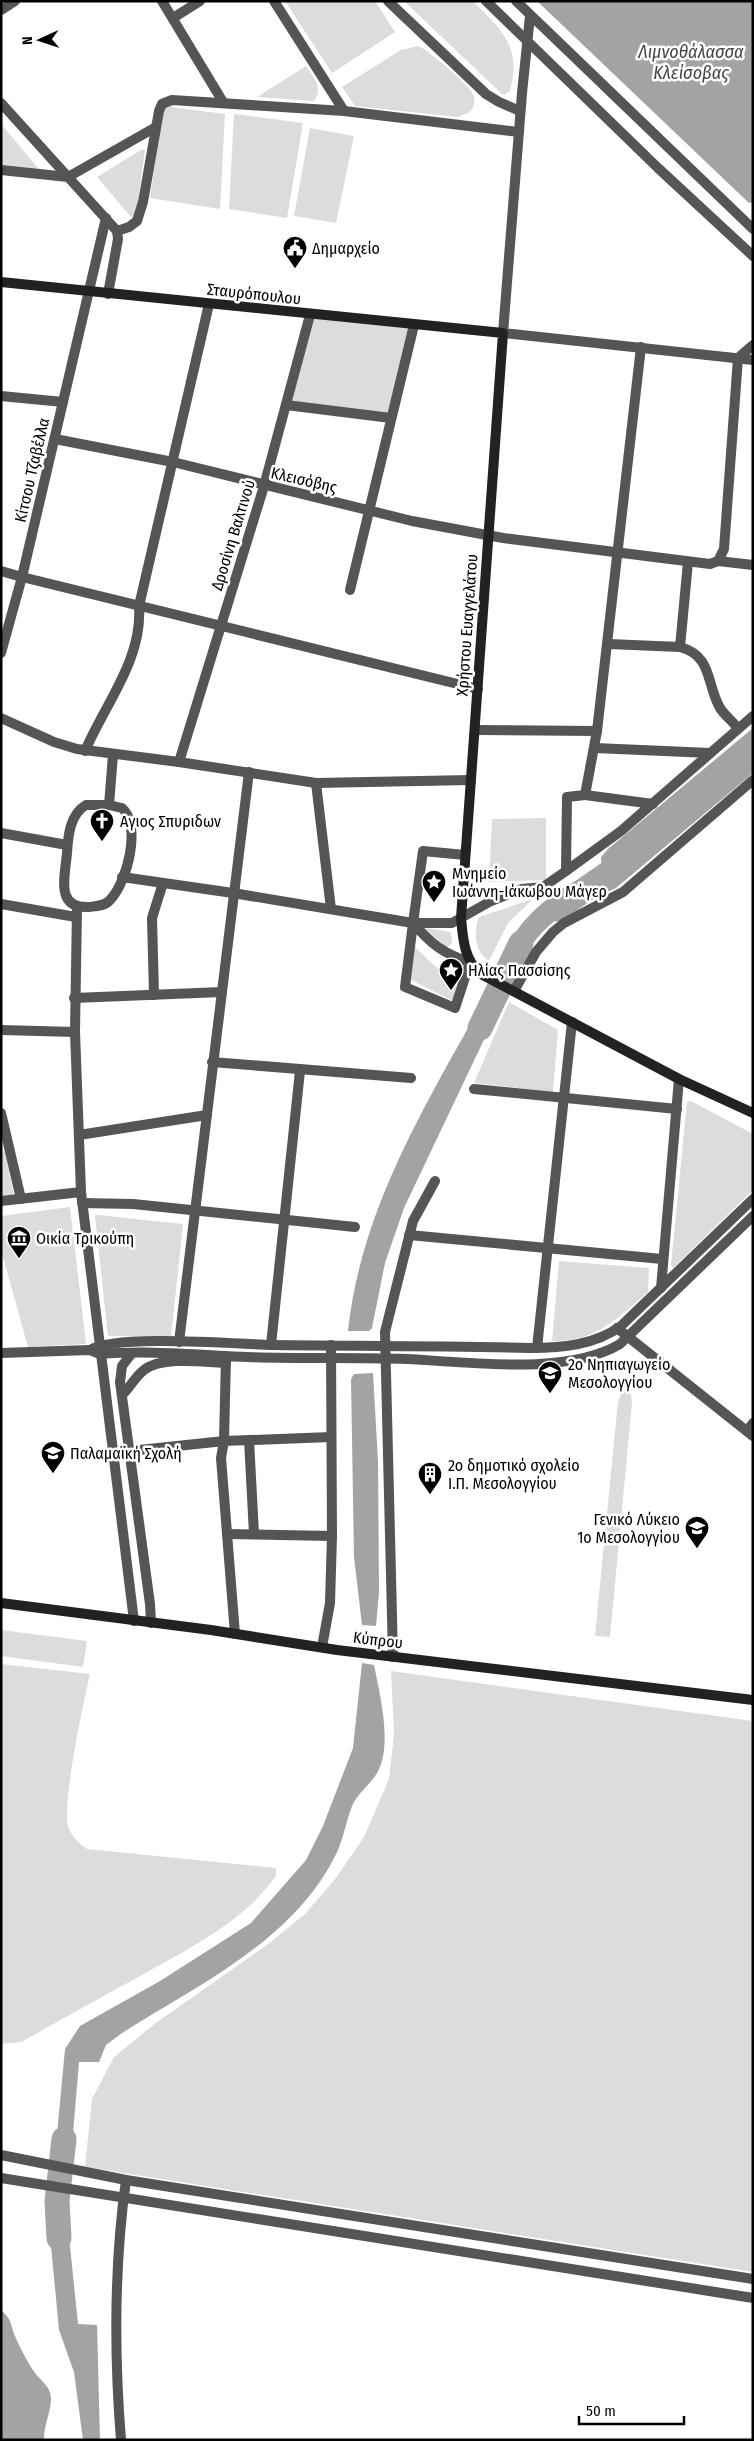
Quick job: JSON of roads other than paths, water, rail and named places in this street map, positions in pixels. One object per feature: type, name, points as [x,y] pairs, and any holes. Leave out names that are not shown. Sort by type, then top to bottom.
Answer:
[{"type":"main road","name":"Σταυρόπουλου","points":[[1,282],[310,315],[503,333]]},
{"type":"main road","name":"Χρήστου Ευαγγελάτου","points":[[470,962],[465,946],[461,918],[503,333]]},
{"type":"main road","points":[[470,962],[481,974],[679,1079],[753,1113]]},
{"type":"main road","name":"Κύπρου","points":[[1,1603],[392,1657],[753,1700]]},
{"type":"street","points":[[1,10],[15,1]]},
{"type":"street","points":[[162,1],[224,102]]},
{"type":"street","points":[[173,18],[200,1]]},
{"type":"street","points":[[274,1],[344,111]]},
{"type":"street","points":[[388,1],[486,94],[520,111]]},
{"type":"street","points":[[486,1],[658,168],[753,256]]},
{"type":"street","points":[[516,1],[753,229]]},
{"type":"street","points":[[530,16],[520,111],[503,333],[753,360]]},
{"type":"street","points":[[117,231],[129,227],[137,221],[160,108],[169,100],[344,111],[519,132]]},
{"type":"street","points":[[1,103],[117,231],[118,239],[108,294]]},
{"type":"street","points":[[1,170],[68,177],[156,127]]},
{"type":"street","name":"Κίτσου Τζαβέλλα","points":[[1,653],[22,577],[106,218]]},
{"type":"street","points":[[85,751],[92,733],[133,654],[140,620],[139,606],[210,304]]},
{"type":"street","name":"Δροσίνη Βαλτινού","points":[[179,762],[264,486],[310,315]]},
{"type":"street","points":[[350,590],[414,325]]},
{"type":"street","points":[[718,561],[722,556],[726,538],[738,358],[753,345]]},
{"type":"street","points":[[585,796],[597,731],[608,644],[641,347]]},
{"type":"street","points":[[1,396],[63,402]]},
{"type":"street","points":[[286,405],[391,418]]},
{"type":"street","name":"Κλεισόβης","points":[[55,439],[173,462],[369,511],[489,536],[688,562],[710,564],[718,561],[753,565]]},
{"type":"street","points":[[680,647],[688,562]]},
{"type":"street","points":[[1,571],[478,689]]},
{"type":"street","points":[[608,644],[680,647],[691,650],[700,658],[708,673],[720,707],[738,729]]},
{"type":"street","points":[[122,877],[233,893],[413,923],[442,925],[461,918],[491,901],[522,889],[543,887],[621,831],[753,716]]},
{"type":"street","points":[[1,718],[65,746],[85,751],[179,762],[316,783],[471,780]]},
{"type":"street","points":[[475,730],[597,731]]},
{"type":"street","points":[[594,748],[710,753]]},
{"type":"street","points":[[110,805],[113,755]]},
{"type":"street","points":[[179,1342],[249,772]]},
{"type":"street","points":[[514,991],[536,952],[553,932],[564,923],[623,892],[753,780]]},
{"type":"street","points":[[316,783],[331,909]]},
{"type":"street","points":[[566,871],[567,797],[585,796],[652,804]]},
{"type":"street","points":[[1,904],[77,912],[107,902],[116,891],[122,877],[131,845],[131,822],[122,808],[91,804],[80,809],[73,818],[67,845],[64,889],[70,904],[77,912],[74,998],[82,1204],[96,1349],[134,1621]]},
{"type":"street","points":[[1,833],[67,845]]},
{"type":"street","points":[[413,923],[432,944],[454,957],[470,962],[456,1008],[405,987],[413,923],[423,851],[466,855]]},
{"type":"street","points":[[154,995],[152,918],[163,883]]},
{"type":"street","points":[[74,998],[222,992]]},
{"type":"street","points":[[538,1348],[572,1022]]},
{"type":"street","points":[[1,1030],[75,1032]]},
{"type":"street","points":[[212,1062],[300,1071],[411,1078]]},
{"type":"street","points":[[272,1344],[300,1071]]},
{"type":"street","points":[[661,1288],[679,1079]]},
{"type":"street","points":[[474,1089],[677,1109]]},
{"type":"street","points":[[1,1113],[21,1198]]},
{"type":"street","points":[[79,1135],[207,1115]]},
{"type":"street","points":[[392,1657],[386,1359],[388,1319],[413,1221],[435,1182]]},
{"type":"street","points":[[1,1201],[81,1192]]},
{"type":"street","points":[[1,1353],[96,1349],[179,1342],[538,1348],[578,1344],[598,1338],[618,1328],[753,1199]]},
{"type":"street","points":[[82,1204],[133,1204],[356,1226]]},
{"type":"street","points":[[123,1394],[143,1371],[151,1366],[178,1362],[386,1359],[535,1364],[566,1362],[605,1352],[628,1337],[753,1216]]},
{"type":"street","points":[[409,1235],[662,1259]]},
{"type":"street","points":[[618,1328],[751,1430]]},
{"type":"street","points":[[322,1647],[330,1604],[332,1536],[331,1345]]},
{"type":"street","points":[[96,1349],[226,1360]]},
{"type":"street","points":[[132,1353],[126,1359],[120,1372],[151,1623]]},
{"type":"street","points":[[226,1360],[224,1441],[221,1455],[235,1634]]},
{"type":"street","points":[[130,1451],[224,1441],[331,1437]]},
{"type":"street","points":[[249,1440],[254,1534]]},
{"type":"street","points":[[227,1534],[332,1536]]},
{"type":"street","points":[[1,2155],[126,2180],[753,2279]]},
{"type":"street","points":[[1,2178],[123,2200],[390,2239],[753,2298]]},
{"type":"street","points":[[121,2440],[116,2309],[126,2180]]},
{"type":"water","name":"Λιμνοθάλασσα Κλείσοβας","points":[[537,1],[753,1],[753,202],[749,203]]},
{"type":"water","points":[[753,728],[753,773],[616,888],[593,899],[592,891],[603,886],[601,857],[608,849]]},
{"type":"water","points":[[598,871],[601,882],[583,888],[590,899],[587,902],[560,917],[549,926],[537,938],[510,974],[498,968],[504,952],[520,926],[540,905],[579,879],[581,883],[592,882],[590,874]]},
{"type":"water","points":[[487,994],[499,1000],[490,1027],[404,1208],[385,1263],[372,1328],[369,1331],[348,1331],[355,1285],[367,1241],[382,1198],[400,1156],[442,1074]]},
{"type":"water","points":[[373,1373],[378,1461],[379,1592],[376,1626],[362,1625],[354,1557],[351,1379],[354,1374]]},
{"type":"water","points":[[362,1663],[374,1665],[384,1720],[384,1749],[382,1762],[377,1773],[352,1806],[333,1860],[315,1889],[293,1915],[267,1938],[211,1979],[122,2033],[106,2045],[99,2062],[79,2062],[71,2157],[66,2163],[57,2161],[55,2155],[65,2049],[80,2026],[160,1981],[251,1923],[306,1860],[323,1826],[353,1748]]},
{"type":"water","points":[[47,2204],[66,2207],[78,2324],[97,2325],[100,2440],[83,2440],[74,2372],[59,2330]]},
{"type":"water","points":[[1,2310],[9,2319],[24,2355],[50,2394],[51,2403],[44,2440],[1,2440]]},
{"type":"waterway","points":[[557,909],[629,859]]},
{"type":"waterway","points":[[480,1028],[521,943]]},
{"type":"waterway","points":[[59,2238],[57,2201],[64,2139]]},
{"type":"place","name":"Δημαρχείο","points":[[295,269]]},
{"type":"place","name":"Αγιος Σπυριδων","points":[[102,842]]},
{"type":"place","name":"Μνημείο Ιωάννη-Ιάκωβου Μάγερ","points":[[434,903]]},
{"type":"place","name":"Ηλίας Πασσίσης","points":[[451,991]]},
{"type":"place","name":"Οικία Τρικούπη","points":[[19,1259]]},
{"type":"place","name":"2ο Νηπιαγωγείο Μεσολογγίου","points":[[550,1394]]},
{"type":"place","name":"Παλαμαϊκή Σχολή","points":[[53,1474]]},
{"type":"place","name":"2ο δημοτικό σχολείο Ι.Π. Μεσολογγίου","points":[[430,1495]]},
{"type":"place","name":"Γενικό Λύκειο 1ο Μεσολογγίου","points":[[697,1549]]}]
